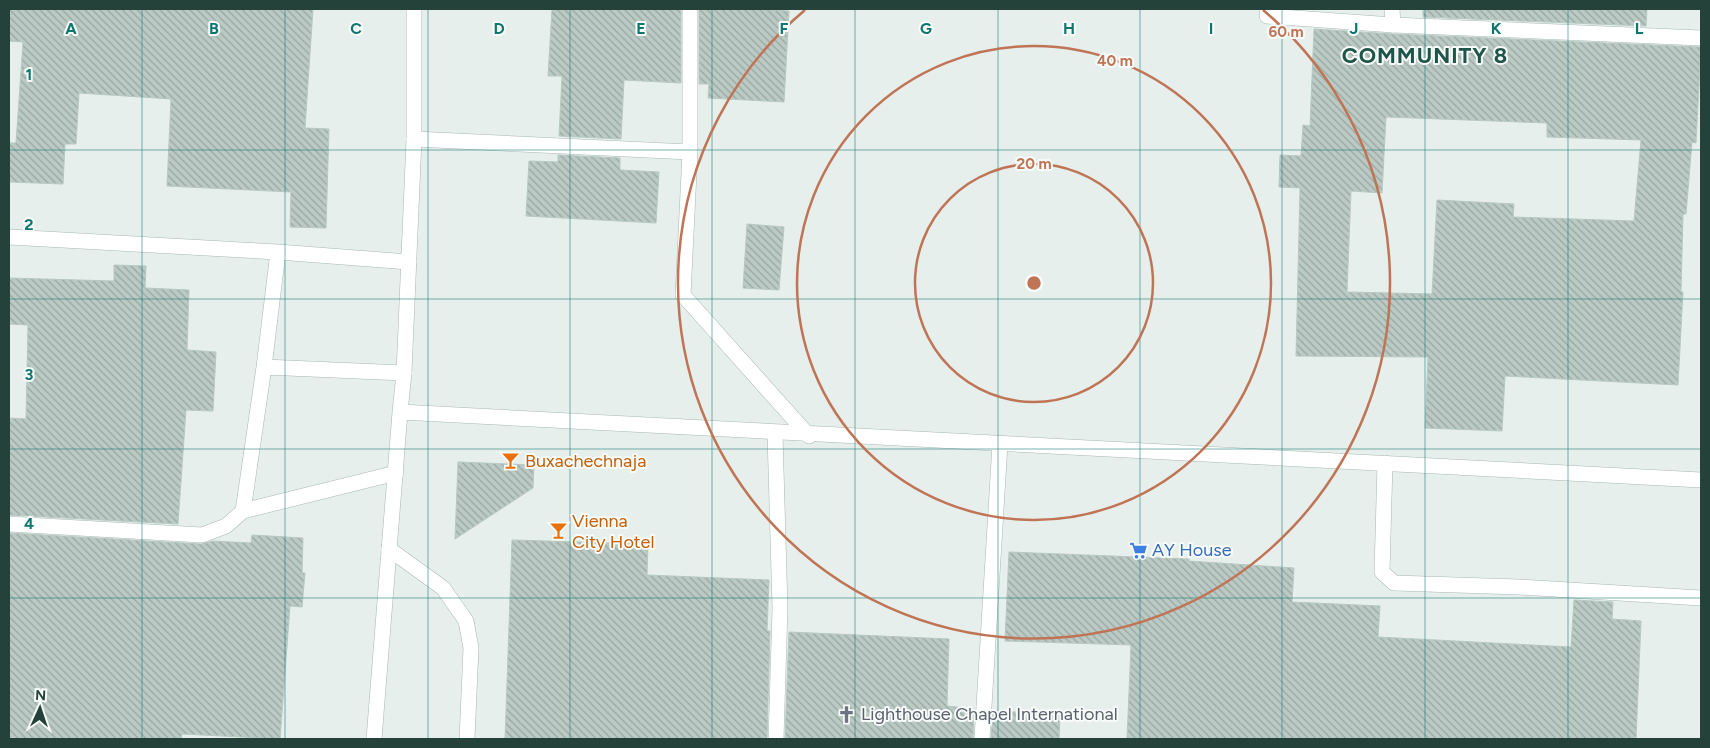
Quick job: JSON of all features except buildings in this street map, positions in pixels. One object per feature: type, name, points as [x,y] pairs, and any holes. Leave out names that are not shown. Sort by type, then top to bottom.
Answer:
[{"type":"street","points":[[374,739],[388,549],[404,373],[414,139],[414,9]]},
{"type":"street","points":[[690,9],[690,152],[683,295],[809,436]]},
{"type":"street","points":[[1268,9],[1267,16],[1392,25],[1701,38]]},
{"type":"street","points":[[1392,9],[1392,25]]},
{"type":"street","points":[[414,139],[690,152]]},
{"type":"street","points":[[9,237],[278,252],[410,262]]},
{"type":"street","points":[[243,511],[278,252]]},
{"type":"street","points":[[264,366],[404,373]]},
{"type":"street","points":[[400,412],[809,436],[1701,480]]},
{"type":"street","points":[[775,434],[780,608],[776,739]]},
{"type":"street","points":[[982,739],[1000,444]]},
{"type":"street","points":[[1385,463],[1382,572],[1394,583],[1519,587],[1701,598]]},
{"type":"street","points":[[9,524],[202,535],[226,526],[243,511],[396,473]]},
{"type":"street","points":[[388,549],[443,588],[466,621],[471,648],[467,739]]},
{"type":"place","name":"Buxachechnaja","points":[[511,461]]},
{"type":"place","name":"Vienna City Hotel","points":[[558,531]]},
{"type":"place","name":"AY House","points":[[1138,550]]},
{"type":"place","name":"Lighthouse Chapel International","points":[[847,714]]},
{"type":"district","name":"COMMUNITY 8","points":[[1425,55]]}]
